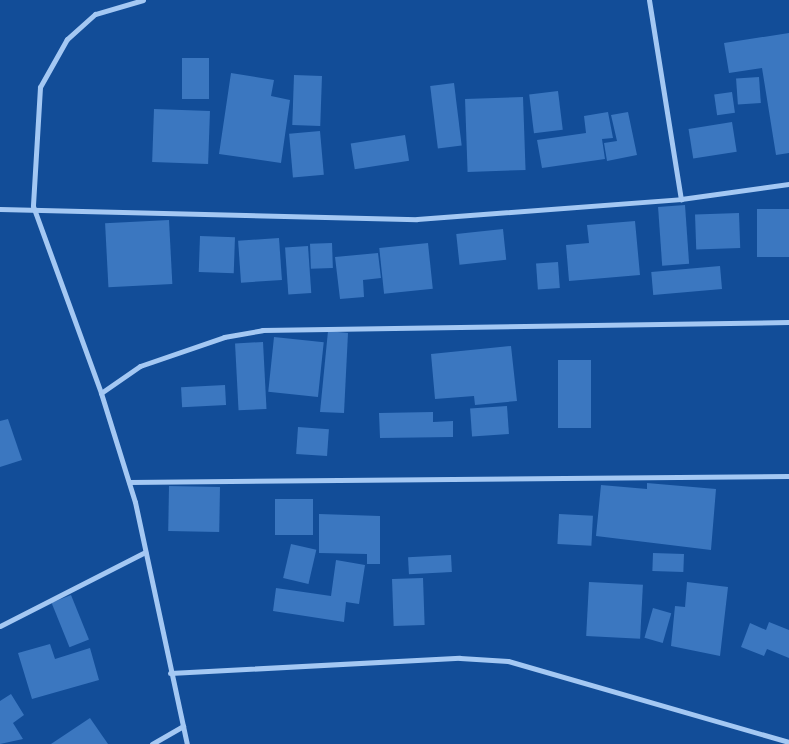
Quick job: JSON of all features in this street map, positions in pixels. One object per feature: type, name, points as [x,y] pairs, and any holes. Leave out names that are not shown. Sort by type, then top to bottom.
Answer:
[{"type":"street","points":[[144,0],[95,14],[67,39],[40,87],[33,206],[101,394],[129,482],[187,744]]},
{"type":"street","points":[[649,0],[681,199]]},
{"type":"street","points":[[0,209],[33,206],[417,218],[681,199],[789,184]]},
{"type":"street","points":[[101,394],[140,366],[224,337],[262,330],[789,322]]},
{"type":"street","points":[[129,482],[789,476]]},
{"type":"street","points":[[0,626],[145,552]]},
{"type":"street","points":[[170,672],[460,658],[508,661],[789,742]]},
{"type":"street","points":[[152,744],[183,726]]},
{"type":"building","points":[[789,33],[789,153],[776,155],[762,68],[729,73],[724,43]]},
{"type":"building","points":[[182,58],[209,58],[209,99],[182,99]]},
{"type":"building","points":[[231,73],[274,80],[271,96],[290,100],[281,163],[219,154]]},
{"type":"building","points":[[294,75],[322,76],[320,126],[292,125]]},
{"type":"building","points":[[759,77],[761,103],[738,105],[736,79]]},
{"type":"building","points":[[454,83],[462,146],[438,148],[430,86]]},
{"type":"building","points":[[558,91],[563,130],[534,133],[529,95]]},
{"type":"building","points":[[732,92],[735,113],[717,115],[714,95]]},
{"type":"building","points":[[523,97],[526,170],[468,172],[465,99]]},
{"type":"building","points":[[154,109],[210,111],[208,164],[152,162]]},
{"type":"building","points":[[608,112],[613,138],[602,139],[605,159],[542,168],[537,140],[586,133],[584,116]]},
{"type":"building","points":[[628,112],[637,155],[607,161],[604,143],[617,141],[611,115]]},
{"type":"building","points":[[732,122],[737,152],[693,159],[689,129]]},
{"type":"building","points":[[320,131],[324,175],[293,178],[289,134]]},
{"type":"building","points":[[405,135],[409,161],[355,169],[351,144]]},
{"type":"building","points":[[685,205],[689,264],[662,266],[658,207]]},
{"type":"building","points":[[757,209],[789,209],[789,257],[757,257]]},
{"type":"building","points":[[739,213],[740,248],[696,250],[695,215]]},
{"type":"building","points":[[169,220],[172,284],[108,287],[105,223]]},
{"type":"building","points":[[635,221],[640,275],[569,281],[566,245],[589,243],[587,225]]},
{"type":"building","points":[[503,229],[506,260],[459,265],[456,234]]},
{"type":"building","points":[[200,236],[235,237],[234,273],[199,272]]},
{"type":"building","points":[[279,238],[282,280],[241,283],[238,241]]},
{"type":"building","points":[[332,243],[333,268],[311,269],[310,244]]},
{"type":"building","points":[[428,243],[433,289],[384,294],[379,248]]},
{"type":"building","points":[[308,246],[311,293],[288,294],[285,248]]},
{"type":"building","points":[[378,253],[381,278],[363,280],[364,297],[340,299],[335,257]]},
{"type":"building","points":[[558,262],[560,288],[538,289],[536,264]]},
{"type":"building","points":[[720,266],[722,289],[653,295],[651,272]]},
{"type":"building","points":[[328,331],[348,333],[344,413],[320,412]]},
{"type":"building","points":[[274,337],[324,342],[318,397],[268,392]]},
{"type":"building","points":[[263,342],[267,409],[239,410],[235,343]]},
{"type":"building","points":[[511,346],[517,401],[475,405],[474,396],[435,399],[431,354]]},
{"type":"building","points":[[558,360],[591,360],[591,428],[558,428]]},
{"type":"building","points":[[225,385],[226,405],[182,407],[181,387]]},
{"type":"building","points":[[507,406],[509,434],[472,437],[470,409]]},
{"type":"building","points":[[433,412],[433,422],[453,421],[453,437],[380,438],[379,413]]},
{"type":"building","points":[[8,419],[22,460],[0,467],[0,421]]},
{"type":"building","points":[[298,427],[329,429],[327,456],[296,454]]},
{"type":"building","points":[[647,483],[716,489],[711,550],[596,536],[601,485],[647,489]]},
{"type":"building","points":[[169,486],[220,487],[219,532],[168,531]]},
{"type":"building","points":[[275,499],[313,499],[313,535],[275,535]]},
{"type":"building","points":[[319,514],[380,516],[380,564],[367,564],[367,554],[319,553]]},
{"type":"building","points":[[559,514],[593,516],[591,546],[557,544]]},
{"type":"building","points":[[291,544],[316,550],[308,584],[283,578]]},
{"type":"building","points":[[653,553],[684,554],[683,572],[652,571]]},
{"type":"building","points":[[451,555],[452,572],[409,574],[408,557]]},
{"type":"building","points":[[336,560],[365,565],[359,604],[346,602],[344,622],[273,611],[276,588],[331,596]]},
{"type":"building","points":[[423,578],[425,625],[394,626],[392,579]]},
{"type":"building","points":[[589,582],[643,585],[640,639],[586,636]]},
{"type":"building","points":[[687,582],[728,587],[720,656],[671,646],[675,606],[685,607]]},
{"type":"building","points":[[71,595],[89,640],[70,647],[52,603]]},
{"type":"building","points":[[653,608],[671,613],[663,643],[644,638]]},
{"type":"building","points":[[769,622],[789,630],[789,658],[767,649],[764,656],[741,647],[750,623],[766,630]]},
{"type":"building","points":[[50,644],[55,659],[90,648],[99,680],[32,699],[18,653]]},
{"type":"building","points":[[11,694],[24,715],[13,723],[23,739],[0,744],[0,701]]},
{"type":"building","points":[[90,718],[108,744],[51,744]]}]
